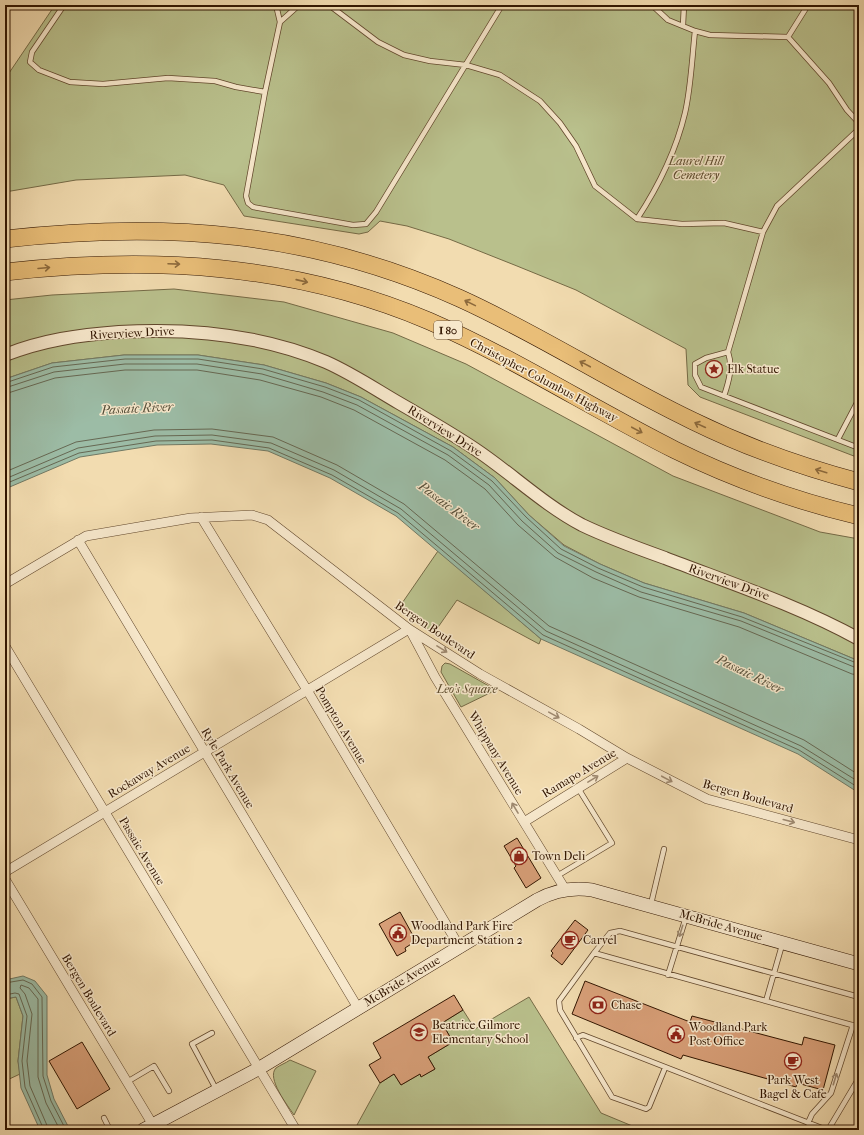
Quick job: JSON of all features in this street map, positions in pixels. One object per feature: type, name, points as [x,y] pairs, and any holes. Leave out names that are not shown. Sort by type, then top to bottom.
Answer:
[{"type":"highway","points":[[5,239],[89,231],[150,230],[202,232],[278,242],[352,259],[388,270],[460,298],[501,318],[661,405],[725,436],[794,463],[859,482]]},
{"type":"highway","name":"Christopher Columbus Highway","points":[[5,272],[103,264],[179,264],[214,267],[287,278],[360,296],[415,315],[462,336],[643,433],[710,466],[780,494],[859,516]]},
{"type":"main road","name":"McBride Avenue","points":[[148,1127],[258,1068],[546,895],[565,889],[592,890],[859,964]]},
{"type":"street","name":"Riverview Drive","points":[[5,355],[38,343],[71,336],[177,330],[252,340],[302,353],[349,374],[452,435],[497,464],[561,512],[580,524],[622,542],[794,607],[859,639]]},
{"type":"street","name":"Bergen Boulevard","points":[[5,584],[86,536],[201,518],[252,515],[268,520],[409,629],[480,674],[579,729],[627,758],[707,799],[859,840]]},
{"type":"street","name":"Pompton Avenue","points":[[201,518],[307,690],[459,946]]},
{"type":"street","name":"Ryle Park Avenue","points":[[78,540],[358,1008]]},
{"type":"street","name":"Rockaway Avenue","points":[[5,872],[409,629]]},
{"type":"street","name":"Whippany Avenue","points":[[409,629],[436,677],[565,889]]},
{"type":"street","name":"Passaic Avenue","points":[[5,646],[296,1130]]},
{"type":"street","name":"Ramapo Avenue","points":[[524,822],[627,758]]},
{"type":"street","name":"Bergen Boulevard","points":[[5,878],[127,1082],[148,1127]]},
{"type":"lane","points":[[64,5],[32,52],[30,62],[39,70],[70,82],[103,84],[168,78],[207,80],[264,92]]},
{"type":"lane","points":[[276,5],[280,22],[264,92],[246,196],[248,203],[253,207],[353,225],[366,224],[376,212],[502,5]]},
{"type":"lane","points":[[280,22],[299,5]]},
{"type":"lane","points":[[329,5],[378,42],[404,55],[430,61],[466,65],[500,75],[540,101],[560,123],[576,146],[596,186],[637,219],[682,224],[724,223],[763,232]]},
{"type":"lane","points":[[337,5],[338,11]]},
{"type":"lane","points":[[652,5],[668,20],[695,31],[710,35],[788,37],[829,82],[848,110],[859,123]]},
{"type":"lane","points":[[682,25],[684,5]]},
{"type":"lane","points":[[788,37],[808,5]]},
{"type":"lane","points":[[637,219],[653,194],[671,155],[685,113],[695,31]]},
{"type":"lane","points":[[724,396],[730,378],[731,360],[728,352],[763,232],[776,206],[859,129]]},
{"type":"lane","points":[[728,352],[706,358],[695,364],[695,375],[701,387],[859,448]]},
{"type":"lane","points":[[838,439],[859,399]]},
{"type":"lane","points":[[557,876],[612,843],[578,788]]},
{"type":"lane","points":[[650,906],[664,849]]},
{"type":"lane","points":[[668,975],[686,915]]},
{"type":"lane","points":[[665,1068],[649,1107],[642,1109],[612,1097],[560,1010],[559,1001],[610,933],[617,930],[859,997]]},
{"type":"lane","points":[[766,1001],[783,942]]},
{"type":"lane","points":[[594,954],[859,1027]]},
{"type":"lane","points":[[808,1123],[812,1114],[831,1093],[853,1025]]},
{"type":"lane","points":[[212,1033],[192,1044],[217,1090]]},
{"type":"lane","points":[[576,1038],[583,1035],[827,1130],[859,1078]]},
{"type":"lane","points":[[127,1082],[154,1066],[169,1091]]},
{"type":"lane","points":[[104,1118],[110,1130]]},
{"type":"green space","name":"Laurel Hill Cemetery","points":[[55,5],[859,5],[859,458],[700,397],[688,385],[686,349],[576,290],[449,239],[407,226],[380,221],[368,232],[359,234],[244,216],[224,185],[185,175],[76,180],[5,192],[5,79]]},
{"type":"green space","points":[[174,289],[284,302],[393,333],[466,364],[673,476],[820,532],[859,539],[859,661],[744,613],[644,583],[600,564],[564,545],[529,515],[495,478],[453,447],[361,397],[326,383],[264,365],[198,355],[124,355],[52,363],[5,379],[5,300],[52,295]]},
{"type":"green space","points":[[438,551],[541,639],[539,644],[457,600],[434,633],[398,609]]},
{"type":"green space","name":"Leo's Square","points":[[445,663],[450,664],[496,690],[461,707],[441,672],[442,666]]},
{"type":"green space","points":[[16,997],[23,1016],[18,1061],[20,1074],[5,1081],[5,999]]},
{"type":"green space","points":[[529,997],[601,1113],[642,1130],[365,1130],[357,1125],[380,1083],[394,1074],[401,1085],[420,1074],[422,1076],[435,1069],[428,1057],[453,1042],[442,1023],[463,1010],[475,1029]]},
{"type":"green space","points":[[290,1060],[316,1071],[294,1115],[279,1092],[274,1078],[276,1068]]},
{"type":"water","name":"Passaic River","points":[[124,355],[198,355],[264,365],[326,383],[361,397],[453,447],[495,478],[529,515],[564,546],[600,564],[644,583],[744,613],[859,661],[859,793],[798,754],[541,639],[396,516],[330,478],[268,451],[211,444],[157,445],[80,457],[5,489],[5,379],[52,363]]},
{"type":"water","points":[[23,976],[35,981],[47,996],[47,1075],[54,1099],[70,1130],[40,1130],[21,1088],[18,1061],[23,1016],[16,997],[5,999],[5,980]]},
{"type":"building","name":"Town Deli","points":[[517,838],[541,878],[526,888],[514,868],[516,866],[504,846]]},
{"type":"building","name":"Woodland Park Fire Department Station 2","points":[[400,912],[416,941],[405,948],[406,951],[397,956],[379,924]]},
{"type":"building","name":"Carvel","points":[[575,920],[588,930],[562,965],[551,956],[553,953],[551,951]]},
{"type":"building","points":[[585,981],[690,1022],[692,1016],[802,1045],[804,1037],[835,1045],[823,1090],[797,1083],[796,1087],[683,1055],[681,1059],[572,1014]]},
{"type":"building","name":"Beatrice Gilmore Elementary School","points":[[454,995],[463,1010],[442,1023],[453,1042],[428,1057],[435,1069],[421,1077],[420,1074],[401,1085],[394,1074],[380,1083],[369,1065],[381,1058],[373,1043]]},
{"type":"building","points":[[82,1042],[110,1089],[77,1109],[49,1061]]},
{"type":"place","name":"Elk Statue","points":[[714,369]]},
{"type":"place","name":"Town Deli","points":[[519,856]]},
{"type":"place","name":"Woodland Park Fire Department Station 2","points":[[398,933]]},
{"type":"place","name":"Carvel","points":[[570,940]]},
{"type":"place","name":"Chase","points":[[598,1005]]},
{"type":"place","name":"Beatrice Gilmore Elementary School","points":[[419,1032]]},
{"type":"place","name":"Woodland Park Post Office","points":[[676,1034]]},
{"type":"place","name":"Park West Bagel & Cafe","points":[[793,1061]]}]
